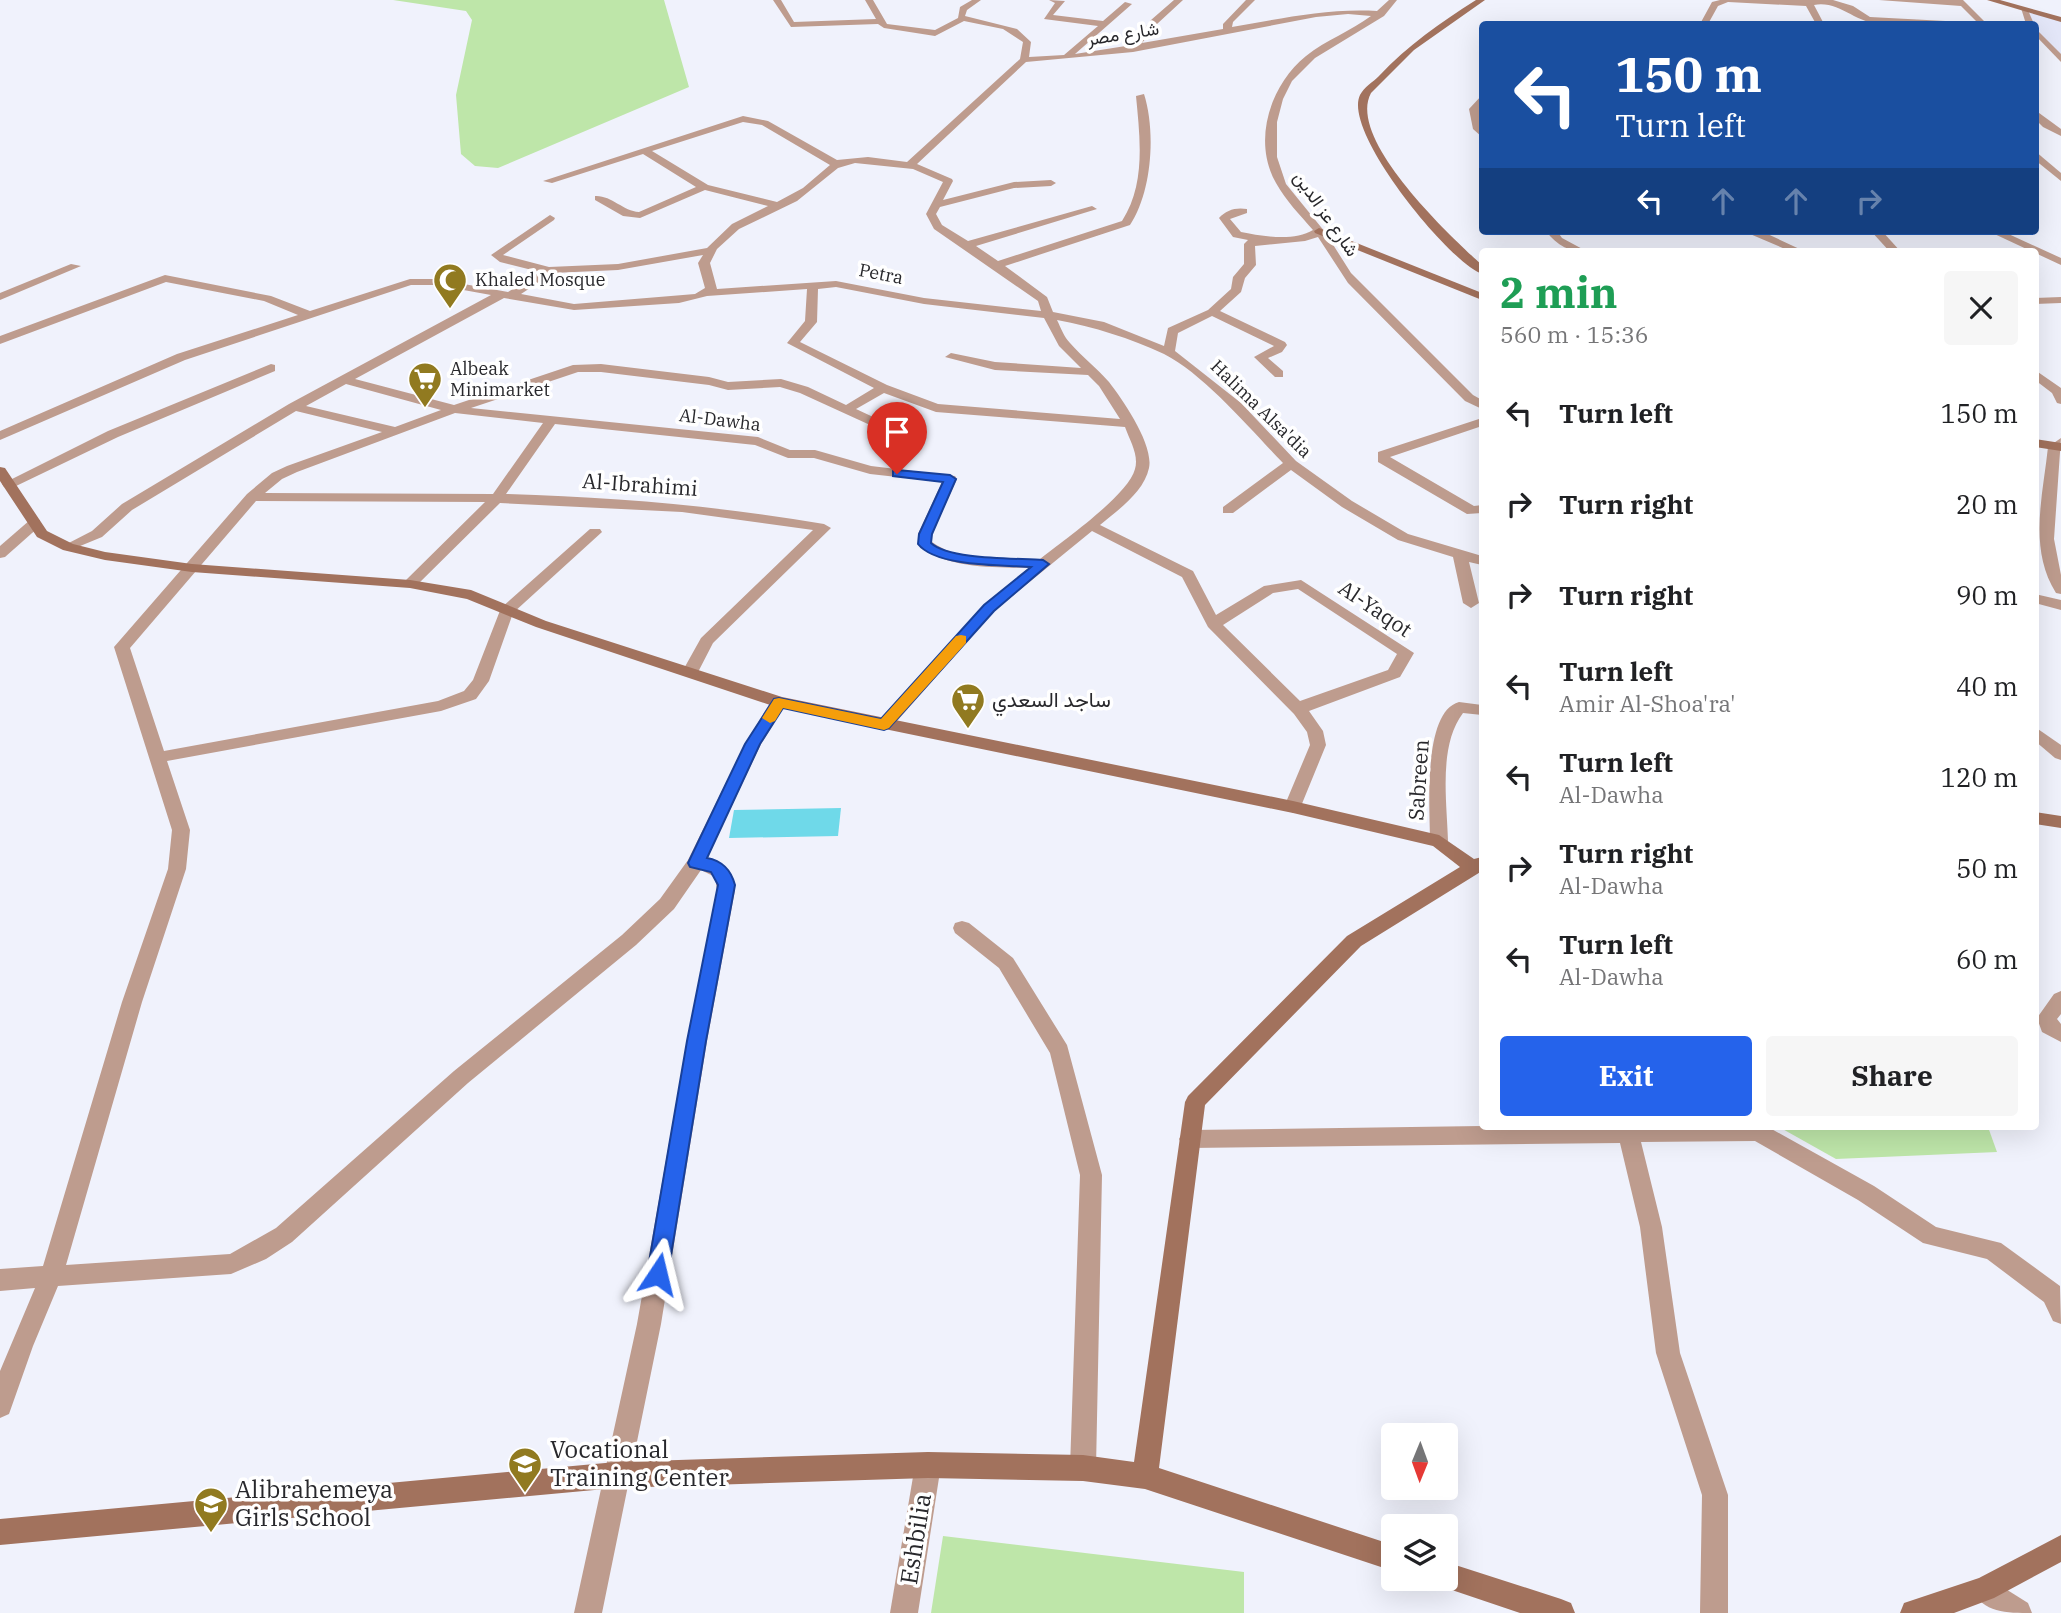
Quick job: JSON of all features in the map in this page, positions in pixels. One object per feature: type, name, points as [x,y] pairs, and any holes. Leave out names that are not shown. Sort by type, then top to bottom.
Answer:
[{"type":"street","points":[[777,0],[791,24],[880,21]]},
{"type":"street","points":[[869,0],[880,21],[891,28],[935,33],[962,18],[1009,28],[1022,35],[1027,42],[1024,60],[908,167]]},
{"type":"street","points":[[962,18],[960,14],[963,9],[977,0]]},
{"type":"street","points":[[1053,0],[1060,1],[1047,17],[1104,24]]},
{"type":"street","points":[[1133,48],[1154,22],[1180,0]]},
{"type":"street","points":[[1228,32],[1227,24],[1251,0]]},
{"type":"street","name":"شارع عز الدين","points":[[1393,0],[1381,14],[1324,46],[1303,63],[1279,94],[1271,143],[1274,167],[1295,203],[1319,230],[1350,279],[1469,398],[1479,403]]},
{"type":"street","points":[[1479,268],[1457,248],[1382,162],[1368,129],[1363,106],[1365,95],[1401,56],[1427,35],[1481,0]]},
{"type":"street","points":[[1706,21],[1716,4],[1728,0],[1809,4],[1823,0],[1850,8],[1871,21]]},
{"type":"street","points":[[1884,0],[1959,2],[1980,21]]},
{"type":"street","points":[[1991,0],[2061,20]]},
{"type":"street","points":[[1065,58],[1128,4]]},
{"type":"street","points":[[1809,4],[1818,21]]},
{"type":"street","points":[[2024,10],[2029,21]]},
{"type":"street","name":"شارع مصر","points":[[1024,60],[1065,58],[1133,48],[1336,13],[1381,14]]},
{"type":"street","points":[[2039,34],[2061,59]]},
{"type":"street","points":[[997,265],[1126,223],[1143,187],[1145,145],[1141,96]]},
{"type":"street","points":[[1479,102],[1474,109],[1479,130]]},
{"type":"street","points":[[2039,117],[2046,125],[2061,133]]},
{"type":"street","points":[[548,181],[647,152],[726,123],[748,119],[765,123],[836,164]]},
{"type":"street","points":[[647,152],[704,187],[776,205]]},
{"type":"street","points":[[707,293],[712,286],[704,263],[727,231],[805,191],[836,164],[859,159],[908,167],[947,179],[948,185],[933,206],[931,217],[938,227],[1043,299],[1063,344],[1104,384],[1130,424],[1143,455],[1143,470],[1119,502],[989,608],[884,725]]},
{"type":"street","points":[[2039,159],[2061,178]]},
{"type":"street","points":[[933,206],[1014,185],[1051,183]]},
{"type":"street","points":[[598,198],[627,214],[640,215],[704,187]]},
{"type":"street","points":[[966,245],[1092,209]]},
{"type":"street","points":[[1243,211],[1231,213],[1224,218],[1237,235],[1258,239],[1308,237],[1319,230],[1479,296]]},
{"type":"street","points":[[550,218],[501,249],[496,255],[504,260],[548,270],[583,266],[618,267],[712,250]]},
{"type":"street","points":[[1554,235],[1558,240],[1575,248]]},
{"type":"street","points":[[1761,235],[1791,248]]},
{"type":"street","points":[[1880,235],[1892,248]]},
{"type":"street","points":[[2002,235],[2030,248]]},
{"type":"street","points":[[1169,352],[1172,331],[1212,312],[1237,290],[1239,277],[1250,267],[1249,244],[1258,239]]},
{"type":"street","points":[[2039,252],[2061,262]]},
{"type":"street","points":[[0,297],[75,266]]},
{"type":"street","points":[[68,547],[97,534],[127,507],[294,407],[548,270]]},
{"type":"street","points":[[0,340],[164,278],[267,298],[307,314]]},
{"type":"street","name":"Petra","points":[[0,436],[181,357],[410,282],[436,282],[558,305],[588,307],[679,300],[707,293],[813,285],[854,286],[924,301],[1048,315]]},
{"type":"street","points":[[813,285],[811,322],[793,343],[883,388],[936,408],[1130,424]]},
{"type":"street","points":[[2039,300],[2061,300]]},
{"type":"street","points":[[1212,312],[1281,345],[1260,357],[1279,373]]},
{"type":"street","name":"Halima Alsa'dia","points":[[1048,315],[1100,325],[1169,352],[1185,362],[1236,406],[1291,464],[1347,504],[1403,537],[1479,560]]},
{"type":"street","points":[[951,357],[995,366],[1091,372]]},
{"type":"street","points":[[9,484],[113,434],[271,368]]},
{"type":"street","points":[[0,1406],[51,1277],[132,1002],[177,869],[181,830],[160,757],[134,690],[122,647],[252,497],[277,476],[562,371],[587,368],[709,381],[728,386],[781,383],[804,390],[881,426]]},
{"type":"street","points":[[2039,377],[2060,394]]},
{"type":"street","name":"Al-Dawha","points":[[345,380],[457,410],[758,441],[788,454],[815,454],[870,470],[950,479],[925,534],[925,544],[930,550],[961,558],[1043,564]]},
{"type":"street","points":[[846,410],[883,388]]},
{"type":"street","points":[[294,407],[397,431]]},
{"type":"street","points":[[410,584],[497,498],[551,421]]},
{"type":"street","points":[[1479,423],[1383,455],[1385,462],[1472,511],[1479,510]]},
{"type":"street","points":[[2039,443],[2059,445],[2047,537],[2054,577],[2061,590]]},
{"type":"street","points":[[1228,510],[1291,464]]},
{"type":"street","points":[[0,471],[42,534],[68,547],[105,556],[192,568],[410,584],[471,594],[506,611],[779,702],[1293,807],[1439,841],[1477,865],[1354,942],[1195,1102],[1145,1476]]},
{"type":"street","name":"Al-Ibrahimi","points":[[252,497],[497,498],[631,503],[771,518],[824,528],[706,641],[690,672]]},
{"type":"street","points":[[0,554],[35,523]]},
{"type":"street","points":[[1092,526],[1182,570],[1193,582],[1213,624],[1300,710],[1315,731],[1318,745],[1293,807]]},
{"type":"street","points":[[160,757],[457,701],[470,695],[481,681],[506,611],[595,532]]},
{"type":"street","points":[[1460,554],[1471,603]]},
{"type":"street","name":"Al-Yaqot","points":[[1213,624],[1269,589],[1301,584],[1406,653],[1394,673],[1307,704],[1300,710]]},
{"type":"street","points":[[2039,599],[2061,605]]},
{"type":"street","points":[[0,1280],[219,1265],[245,1259],[284,1235],[461,1077],[629,940],[667,904],[696,863],[753,744],[779,702]]},
{"type":"street","name":"Sabreen","points":[[1439,841],[1441,744],[1447,724],[1459,707],[1479,710]]},
{"type":"street","points":[[2039,735],[2061,754]]},
{"type":"street","points":[[2039,819],[2061,822]]},
{"type":"street","points":[[588,1613],[649,1324],[696,1041],[726,890],[726,880],[721,871],[710,864],[696,863]]},
{"type":"street","points":[[962,928],[1006,962],[1059,1051],[1091,1175],[1083,1468]]},
{"type":"street","points":[[2061,999],[2047,1020],[2049,1026],[2061,1034]]},
{"type":"street","points":[[1190,1139],[1628,1130],[1758,1132],[1866,1193],[1931,1236],[1993,1250],[2052,1294],[2061,1313]]},
{"type":"street","points":[[1628,1130],[1651,1227],[1668,1353],[1715,1495],[1714,1613]]},
{"type":"street","points":[[0,1532],[616,1475],[929,1465],[1083,1468],[1145,1476],[1381,1554]]},
{"type":"street","name":"Eshbilia","points":[[904,1613],[929,1465]]},
{"type":"street","points":[[1913,1613],[1984,1589],[2061,1549]]},
{"type":"street","points":[[1458,1579],[1561,1613]]},
{"type":"street","points":[[1984,1589],[2018,1613]]},
{"type":"shaded area","points":[[2023,10],[2061,21],[2061,59],[2039,34],[2039,21],[2029,21]]},
{"type":"green space","points":[[393,0],[664,0],[689,87],[498,168],[475,166],[461,154],[456,95],[472,20],[466,11]]},
{"type":"green space","points":[[1784,1130],[1989,1130],[1997,1152],[1836,1159]]},
{"type":"green space","points":[[943,1536],[1244,1572],[1244,1613],[931,1613]]},
{"type":"water","points":[[841,808],[838,836],[729,838],[734,810]]},
{"type":"slow traffic","points":[[770,718],[779,702],[884,725],[961,640]]},
{"type":"place","name":"Khaled Mosque","points":[[450,310]]},
{"type":"place","name":"Albeak Minimarket","points":[[425,409]]},
{"type":"place","name":"ساجد السعدي","points":[[968,730]]},
{"type":"place","name":"Vocational Training Center","points":[[525,1494]]},
{"type":"place","name":"Alibrahemeya Girls School","points":[[211,1534]]},
{"type":"route","points":[[658,1274],[696,1041],[726,890],[721,871],[710,864],[696,863],[753,744],[779,702],[884,725],[989,608],[1043,564],[985,561],[930,550],[925,544],[925,534],[940,495],[950,479],[897,474]]}]
